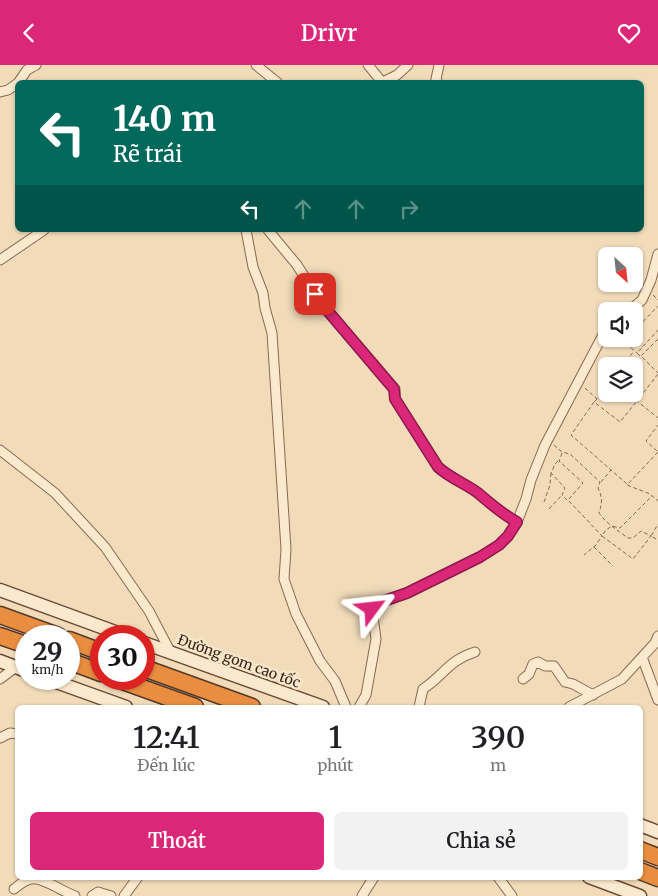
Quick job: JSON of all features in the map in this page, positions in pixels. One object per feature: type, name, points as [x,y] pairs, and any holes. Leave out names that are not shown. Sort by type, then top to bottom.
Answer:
[{"type":"highway","points":[[0,615],[28,625]]},
{"type":"highway","points":[[0,636],[15,641]]},
{"type":"highway","points":[[155,672],[246,705]]},
{"type":"highway","points":[[148,690],[189,705]]},
{"type":"highway","points":[[643,852],[658,857]]},
{"type":"highway","points":[[643,872],[658,878]]},
{"type":"main road","points":[[0,590],[96,625]]},
{"type":"main road","name":"Đường gom cao tốc","points":[[155,647],[317,705]]},
{"type":"main road","points":[[0,661],[15,667]]},
{"type":"main road","points":[[79,690],[120,705]]},
{"type":"main road","points":[[643,826],[658,832]]},
{"type":"main road","points":[[597,880],[640,896]]},
{"type":"street","points":[[20,80],[27,70],[36,65]]},
{"type":"street","points":[[256,65],[274,80]]},
{"type":"street","points":[[368,65],[380,80]]},
{"type":"street","points":[[386,80],[397,75],[408,65]]},
{"type":"street","points":[[436,80],[439,65]]},
{"type":"street","points":[[0,92],[8,90],[15,85]]},
{"type":"street","points":[[0,260],[41,232]]},
{"type":"street","points":[[246,232],[253,267],[264,293],[265,308],[272,333],[286,549],[284,579],[305,635],[320,661],[335,681],[345,705]]},
{"type":"street","points":[[270,232],[297,265],[321,303],[394,389],[395,399],[438,467],[447,475],[477,492],[506,516],[517,522]]},
{"type":"street","points":[[640,302],[651,280],[658,254]]},
{"type":"street","points":[[360,705],[366,695],[376,639],[372,609],[378,603],[407,593],[480,557],[499,545],[508,536],[517,522],[547,440],[598,344]]},
{"type":"street","points":[[0,450],[55,493],[105,547],[149,611],[171,653]]},
{"type":"street","points":[[574,705],[622,679],[656,643],[658,636]]},
{"type":"street","points":[[419,705],[422,689],[434,681],[454,661],[475,652]]},
{"type":"street","points":[[642,657],[658,700]]},
{"type":"street","points":[[523,679],[529,674],[532,664],[538,661],[545,666],[554,666],[565,681],[593,695]]},
{"type":"street","points":[[0,679],[15,672]]},
{"type":"street","points":[[0,738],[10,733],[15,734]]},
{"type":"street","points":[[14,889],[27,880]]},
{"type":"street","points":[[39,880],[54,884],[75,896]]},
{"type":"street","points":[[124,896],[136,880]]},
{"type":"street","points":[[362,896],[372,880]]},
{"type":"street","points":[[500,880],[512,896]]},
{"type":"street","points":[[92,896],[98,892],[111,896]]},
{"type":"path","points":[[643,322],[658,306]]},
{"type":"path","points":[[637,353],[658,331]]},
{"type":"path","points":[[641,356],[658,339]]},
{"type":"path","points":[[630,347],[658,374],[643,393]]},
{"type":"path","points":[[629,357],[634,351]]},
{"type":"path","points":[[578,383],[597,399],[571,435],[627,485],[652,496],[658,501]]},
{"type":"path","points":[[594,402],[620,421],[636,402]]},
{"type":"path","points":[[638,402],[658,418]]},
{"type":"path","points":[[627,485],[658,452],[646,441],[658,425]]},
{"type":"path","points":[[547,440],[562,452],[570,454],[600,482]]},
{"type":"path","points":[[544,502],[550,485],[551,473],[555,464],[559,461],[562,452]]},
{"type":"path","points":[[559,461],[583,483],[568,500]]},
{"type":"path","points":[[611,471],[600,482],[598,488],[602,495],[599,513],[609,524],[628,538],[633,538],[641,531],[656,539]]},
{"type":"path","points":[[549,509],[562,495],[565,488],[551,473]]},
{"type":"path","points":[[562,495],[602,536],[633,559],[658,524]]},
{"type":"path","points":[[584,555],[606,530],[612,526],[620,528],[652,496]]},
{"type":"path","points":[[593,547],[613,566]]},
{"type":"route","points":[[315,294],[394,389],[395,399],[438,467],[447,475],[477,492],[493,507],[517,522],[508,536],[499,545],[480,557],[407,593],[384,599],[372,609]]}]
